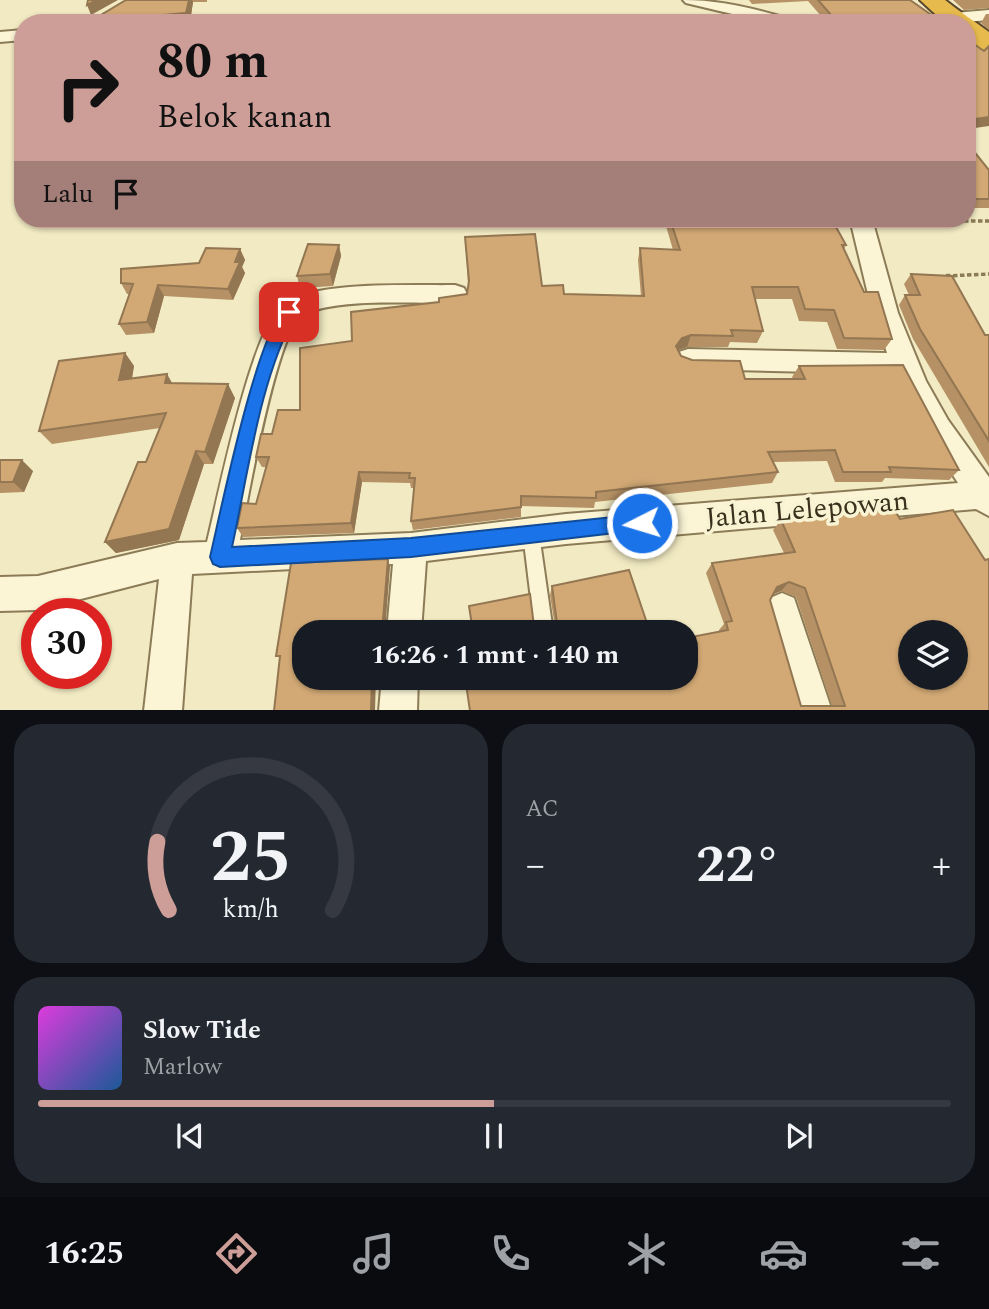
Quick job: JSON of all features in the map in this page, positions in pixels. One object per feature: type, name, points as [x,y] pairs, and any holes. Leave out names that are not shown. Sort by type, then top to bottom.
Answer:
[{"type":"highway","points":[[932,0],[950,14]]},
{"type":"street","points":[[691,0],[756,14]]},
{"type":"street","points":[[857,228],[904,364],[941,434],[987,497]]},
{"type":"street","points":[[220,557],[254,409],[277,330],[289,312],[309,303],[332,299],[455,295]]},
{"type":"street","points":[[688,359],[904,364]]},
{"type":"street","name":"Jalan Lelepowan","points":[[0,594],[38,593],[177,559],[411,548],[531,534],[987,497]]},
{"type":"street","points":[[405,620],[411,548]]},
{"type":"street","points":[[163,710],[177,559]]},
{"type":"street","points":[[782,610],[813,710]]},
{"type":"street","points":[[398,710],[399,690]]},
{"type":"lane","points":[[531,534],[542,620]]},
{"type":"path","points":[[938,276],[989,274]]},
{"type":"building","points":[[126,0],[189,0],[186,13],[102,14]]},
{"type":"building","points":[[818,0],[910,0],[930,14],[830,14]]},
{"type":"building","points":[[976,46],[984,51],[989,46],[989,117],[976,119]]},
{"type":"building","points":[[976,154],[989,170],[989,199],[976,199]]},
{"type":"building","points":[[673,228],[837,228],[864,292],[878,292],[892,339],[844,338],[834,310],[805,309],[798,287],[752,287],[763,331],[731,330],[733,336],[691,335],[682,338],[676,346],[681,356],[692,360],[740,361],[745,379],[805,379],[799,366],[903,365],[959,470],[889,467],[891,472],[843,472],[835,450],[768,452],[778,472],[596,492],[596,498],[521,496],[521,507],[411,521],[415,478],[409,478],[410,473],[359,472],[351,523],[237,528],[242,503],[256,504],[269,457],[256,457],[261,434],[272,434],[278,410],[300,410],[300,348],[352,341],[351,312],[439,302],[439,298],[467,294],[469,281],[465,237],[535,234],[542,286],[563,285],[564,294],[644,296],[640,248],[680,250]]},
{"type":"building","points":[[308,244],[339,245],[330,274],[297,276]]},
{"type":"building","points":[[206,248],[240,249],[235,262],[240,262],[228,289],[158,285],[147,322],[119,324],[133,284],[121,283],[121,269],[199,263]]},
{"type":"building","points":[[911,274],[952,276],[985,335],[989,335],[989,441],[920,329],[905,295],[920,295]]},
{"type":"building","points":[[125,353],[119,380],[167,374],[165,383],[228,384],[205,452],[196,451],[169,529],[105,542],[138,462],[146,462],[166,413],[39,431],[59,361]]},
{"type":"building","points":[[0,460],[22,460],[13,482],[0,482]]},
{"type":"building","points":[[894,509],[900,519],[953,510],[985,560],[989,559],[989,710],[470,710],[467,690],[698,690],[698,636],[728,630],[726,622],[732,621],[712,563],[795,552],[781,520]],"holes":[[[789,582],[805,588],[845,706],[801,706],[770,600],[777,587]]]},
{"type":"building","points":[[388,559],[383,620],[292,620],[292,690],[372,690],[371,710],[274,710],[280,656],[276,656],[291,563]]},
{"type":"building","points":[[629,570],[646,620],[557,620],[552,586]]},
{"type":"building","points":[[530,594],[533,620],[471,620],[469,606]]},
{"type":"route","points":[[289,312],[277,330],[254,409],[220,557],[411,548],[642,523]]}]
